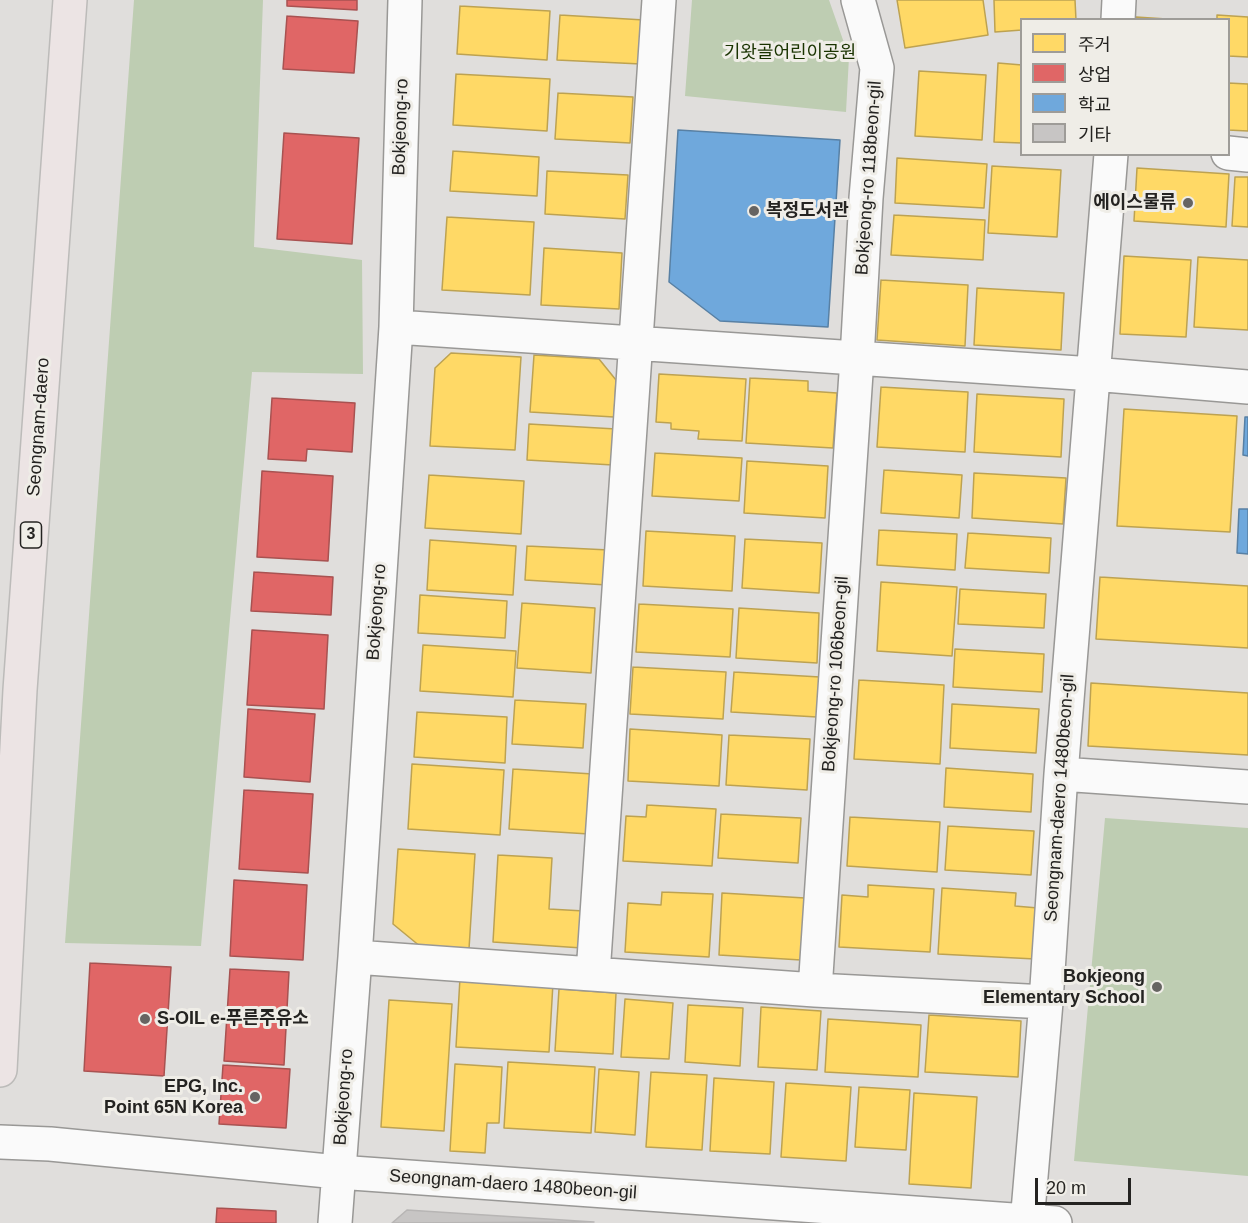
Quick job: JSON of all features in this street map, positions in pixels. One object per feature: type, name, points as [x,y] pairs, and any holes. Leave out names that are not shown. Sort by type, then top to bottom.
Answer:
[{"type":"main road","name":"Seongnam-daero","points":[[0,1070],[20,690],[70,0]]},
{"type":"street","name":"Bokjeong-ro","points":[[335,1223],[355,957],[396,327],[405,0]]},
{"type":"street","points":[[593,974],[659,0]]},
{"type":"street","name":"Bokjeong-ro 118beon-gil","points":[[857,358],[866,198],[877,68],[858,0]]},
{"type":"street","points":[[1118,18],[1119,0]]},
{"type":"street","points":[[1230,153],[1248,155]]},
{"type":"street","points":[[1093,374],[1112,156]]},
{"type":"street","points":[[396,327],[1093,374],[1248,387]]},
{"type":"street","name":"Bokjeong-ro 106beon-gil","points":[[815,990],[857,358]]},
{"type":"street","name":"Seongnam-daero 1480beon-gil","points":[[0,1142],[50,1144],[339,1172],[1036,1222],[1046,1002],[1061,774],[1093,374]]},
{"type":"street","points":[[1061,774],[1248,787]]},
{"type":"street","points":[[355,957],[815,990],[1046,1002]]},
{"type":"green space","points":[[134,0],[263,0],[254,247],[362,260],[363,374],[252,372],[201,946],[65,943]]},
{"type":"green space","name":"기왓골어린이공원","points":[[692,0],[829,0],[849,57],[846,112],[685,96]]},
{"type":"green space","name":"Bokjeong Elementary School","points":[[1105,818],[1248,828],[1248,1176],[1074,1161]]},
{"type":"building: 주거","points":[[897,0],[983,0],[988,35],[905,48]]},
{"type":"building: 주거","points":[[994,0],[1075,0],[1076,18],[1020,18],[1020,30],[995,32]]},
{"type":"building: 주거","points":[[460,6],[550,11],[547,60],[457,54]]},
{"type":"building: 주거","points":[[560,15],[644,20],[641,64],[557,60]]},
{"type":"building: 주거","points":[[1217,15],[1248,17],[1248,57],[1230,56],[1230,18],[1217,18]]},
{"type":"building: 주거","points":[[998,63],[1020,65],[1020,143],[994,142]]},
{"type":"building: 주거","points":[[919,71],[986,75],[982,140],[915,136]]},
{"type":"building: 주거","points":[[456,74],[550,79],[547,131],[453,125]]},
{"type":"building: 주거","points":[[1230,83],[1248,84],[1248,131],[1230,130]]},
{"type":"building: 주거","points":[[558,93],[633,97],[630,143],[555,139]]},
{"type":"building: 주거","points":[[453,151],[539,157],[537,196],[450,191]]},
{"type":"building: 주거","points":[[897,158],[987,164],[984,208],[895,203]]},
{"type":"building: 주거","points":[[992,166],[1061,170],[1057,237],[988,233]]},
{"type":"building: 주거","points":[[1137,168],[1229,174],[1226,227],[1134,221]]},
{"type":"building: 주거","points":[[547,171],[628,175],[625,219],[545,214]]},
{"type":"building: 주거","points":[[1235,177],[1248,177],[1248,227],[1232,226]]},
{"type":"building: 주거","points":[[894,215],[985,220],[983,260],[891,255]]},
{"type":"building: 주거","points":[[447,217],[534,222],[530,295],[442,290]]},
{"type":"building: 주거","points":[[544,248],[622,253],[619,309],[541,305]]},
{"type":"building: 주거","points":[[1124,256],[1191,260],[1186,337],[1120,334]]},
{"type":"building: 주거","points":[[1198,257],[1248,260],[1248,330],[1194,327]]},
{"type":"building: 주거","points":[[881,280],[968,285],[965,346],[877,340]]},
{"type":"building: 주거","points":[[977,288],[1064,293],[1061,350],[974,345]]},
{"type":"building: 주거","points":[[451,353],[521,357],[515,450],[430,446],[435,368]]},
{"type":"building: 주거","points":[[534,355],[599,359],[616,380],[614,417],[530,412]]},
{"type":"building: 주거","points":[[659,374],[746,379],[742,441],[698,439],[699,431],[671,429],[671,423],[656,422]]},
{"type":"building: 주거","points":[[750,378],[808,381],[808,391],[837,393],[833,448],[746,443]]},
{"type":"building: 주거","points":[[881,387],[968,392],[965,452],[877,447]]},
{"type":"building: 주거","points":[[977,394],[1064,399],[1061,457],[974,452]]},
{"type":"building: 주거","points":[[1124,409],[1237,416],[1230,532],[1117,526]]},
{"type":"building: 주거","points":[[529,424],[616,429],[613,465],[527,460]]},
{"type":"building: 주거","points":[[655,453],[742,458],[739,501],[652,496]]},
{"type":"building: 주거","points":[[747,461],[828,466],[825,518],[744,513]]},
{"type":"building: 주거","points":[[884,470],[962,475],[959,518],[881,513]]},
{"type":"building: 주거","points":[[974,473],[1066,478],[1063,524],[972,518]]},
{"type":"building: 주거","points":[[429,475],[524,481],[521,534],[425,528]]},
{"type":"building: 주거","points":[[879,530],[957,534],[955,570],[877,565]]},
{"type":"building: 주거","points":[[646,531],[735,536],[732,591],[643,586]]},
{"type":"building: 주거","points":[[968,533],[1051,538],[1049,573],[965,568]]},
{"type":"building: 주거","points":[[745,539],[822,543],[819,593],[742,588]]},
{"type":"building: 주거","points":[[430,540],[516,546],[513,595],[427,590]]},
{"type":"building: 주거","points":[[527,546],[609,550],[607,585],[525,580]]},
{"type":"building: 주거","points":[[1100,577],[1248,586],[1248,648],[1096,639]]},
{"type":"building: 주거","points":[[881,582],[957,587],[952,656],[877,651]]},
{"type":"building: 주거","points":[[960,589],[1046,594],[1044,628],[958,624]]},
{"type":"building: 주거","points":[[420,595],[507,601],[505,638],[418,633]]},
{"type":"building: 주거","points":[[522,603],[595,608],[591,673],[517,668]]},
{"type":"building: 주거","points":[[639,604],[733,609],[730,657],[636,652]]},
{"type":"building: 주거","points":[[739,608],[819,613],[817,663],[736,658]]},
{"type":"building: 주거","points":[[423,645],[516,651],[513,697],[420,691]]},
{"type":"building: 주거","points":[[955,649],[1044,654],[1042,692],[953,687]]},
{"type":"building: 주거","points":[[633,667],[726,672],[723,719],[630,714]]},
{"type":"building: 주거","points":[[734,672],[820,677],[817,717],[731,712]]},
{"type":"building: 주거","points":[[859,680],[944,685],[940,764],[854,759]]},
{"type":"building: 주거","points":[[1091,683],[1248,693],[1248,755],[1088,746]]},
{"type":"building: 주거","points":[[515,700],[586,704],[583,748],[512,744]]},
{"type":"building: 주거","points":[[952,704],[1039,709],[1036,753],[950,748]]},
{"type":"building: 주거","points":[[417,712],[507,717],[505,763],[414,757]]},
{"type":"building: 주거","points":[[630,729],[722,735],[719,786],[628,781]]},
{"type":"building: 주거","points":[[729,735],[810,739],[807,790],[726,785]]},
{"type":"building: 주거","points":[[412,764],[504,770],[500,835],[408,829]]},
{"type":"building: 주거","points":[[946,768],[1033,774],[1031,812],[944,807]]},
{"type":"building: 주거","points":[[513,769],[593,774],[589,834],[509,829]]},
{"type":"building: 주거","points":[[647,805],[716,809],[712,866],[623,861],[626,816],[646,817]]},
{"type":"building: 주거","points":[[721,814],[801,818],[798,863],[718,858]]},
{"type":"building: 주거","points":[[850,817],[940,822],[937,872],[847,866]]},
{"type":"building: 주거","points":[[948,826],[1034,831],[1031,875],[945,870]]},
{"type":"building: 주거","points":[[398,849],[475,854],[469,949],[421,947],[393,924]]},
{"type":"building: 주거","points":[[498,855],[552,858],[549,909],[584,911],[582,948],[493,942]]},
{"type":"building: 주거","points":[[868,885],[934,889],[930,952],[839,947],[842,895],[868,897]]},
{"type":"building: 주거","points":[[942,888],[1016,893],[1015,906],[1038,908],[1035,959],[938,954]]},
{"type":"building: 주거","points":[[662,892],[713,894],[709,957],[625,952],[628,903],[661,905]]},
{"type":"building: 주거","points":[[722,893],[805,898],[801,960],[719,955]]},
{"type":"building: 주거","points":[[460,978],[553,983],[549,1052],[456,1047]]},
{"type":"building: 주거","points":[[559,989],[616,993],[613,1054],[555,1051]]},
{"type":"building: 주거","points":[[625,999],[673,1003],[669,1059],[621,1057]]},
{"type":"building: 주거","points":[[389,1000],[452,1004],[444,1131],[381,1127]]},
{"type":"building: 주거","points":[[688,1005],[743,1008],[740,1066],[685,1062]]},
{"type":"building: 주거","points":[[761,1007],[821,1011],[817,1070],[758,1067]]},
{"type":"building: 주거","points":[[929,1015],[1021,1021],[1018,1077],[925,1072]]},
{"type":"building: 주거","points":[[828,1019],[921,1025],[918,1077],[825,1072]]},
{"type":"building: 주거","points":[[508,1062],[595,1067],[591,1133],[504,1128]]},
{"type":"building: 주거","points":[[455,1064],[502,1067],[499,1123],[487,1123],[485,1153],[450,1151]]},
{"type":"building: 주거","points":[[599,1069],[639,1072],[635,1135],[595,1132]]},
{"type":"building: 주거","points":[[651,1072],[707,1075],[702,1150],[646,1147]]},
{"type":"building: 주거","points":[[714,1078],[774,1082],[770,1154],[710,1151]]},
{"type":"building: 주거","points":[[786,1083],[851,1087],[846,1161],[781,1157]]},
{"type":"building: 주거","points":[[859,1087],[910,1090],[906,1150],[855,1147]]},
{"type":"building: 주거","points":[[914,1093],[977,1097],[971,1188],[909,1184]]},
{"type":"building: 상업","points":[[287,0],[357,0],[357,10],[287,6]]},
{"type":"building: 상업","points":[[287,16],[358,21],[354,73],[283,69]]},
{"type":"building: 상업","points":[[284,133],[359,138],[352,244],[277,239]]},
{"type":"building: 상업","points":[[272,398],[355,403],[352,452],[307,449],[306,461],[268,459]]},
{"type":"building: 상업","points":[[262,471],[333,476],[328,561],[257,557]]},
{"type":"building: 상업","points":[[254,572],[333,577],[331,615],[251,611]]},
{"type":"building: 상업","points":[[252,630],[328,635],[324,709],[247,705]]},
{"type":"building: 상업","points":[[248,709],[315,714],[310,782],[244,777]]},
{"type":"building: 상업","points":[[244,790],[313,794],[308,873],[239,869]]},
{"type":"building: 상업","points":[[234,880],[307,885],[303,960],[230,956]]},
{"type":"building: 상업","points":[[90,963],[171,967],[164,1076],[84,1071]]},
{"type":"building: 상업","points":[[230,969],[289,972],[284,1065],[224,1061]]},
{"type":"building: 상업","name":"EPG, Inc. Point 65N Korea","points":[[223,1065],[290,1069],[286,1128],[219,1124]]},
{"type":"building: 상업","points":[[217,1208],[276,1211],[276,1223],[216,1223]]},
{"type":"building: 학교","name":"복정도서관","points":[[678,130],[840,140],[828,327],[720,321],[669,282]]},
{"type":"building: 학교","points":[[1245,417],[1248,417],[1248,456],[1243,455]]},
{"type":"building: 학교","points":[[1239,509],[1248,509],[1248,554],[1237,553]]},
{"type":"building: 기타","points":[[407,1210],[594,1222],[392,1223]]},
{"type":"place","name":"에이스물류","points":[[1188,203]]},
{"type":"place","name":"복정도서관","points":[[754,211]]},
{"type":"place","name":"Bokjeong Elementary School","points":[[1157,987]]},
{"type":"place","name":"S-OIL e-푸른주유소","points":[[145,1019]]},
{"type":"place","name":"EPG, Inc. Point 65N Korea","points":[[255,1097]]}]
